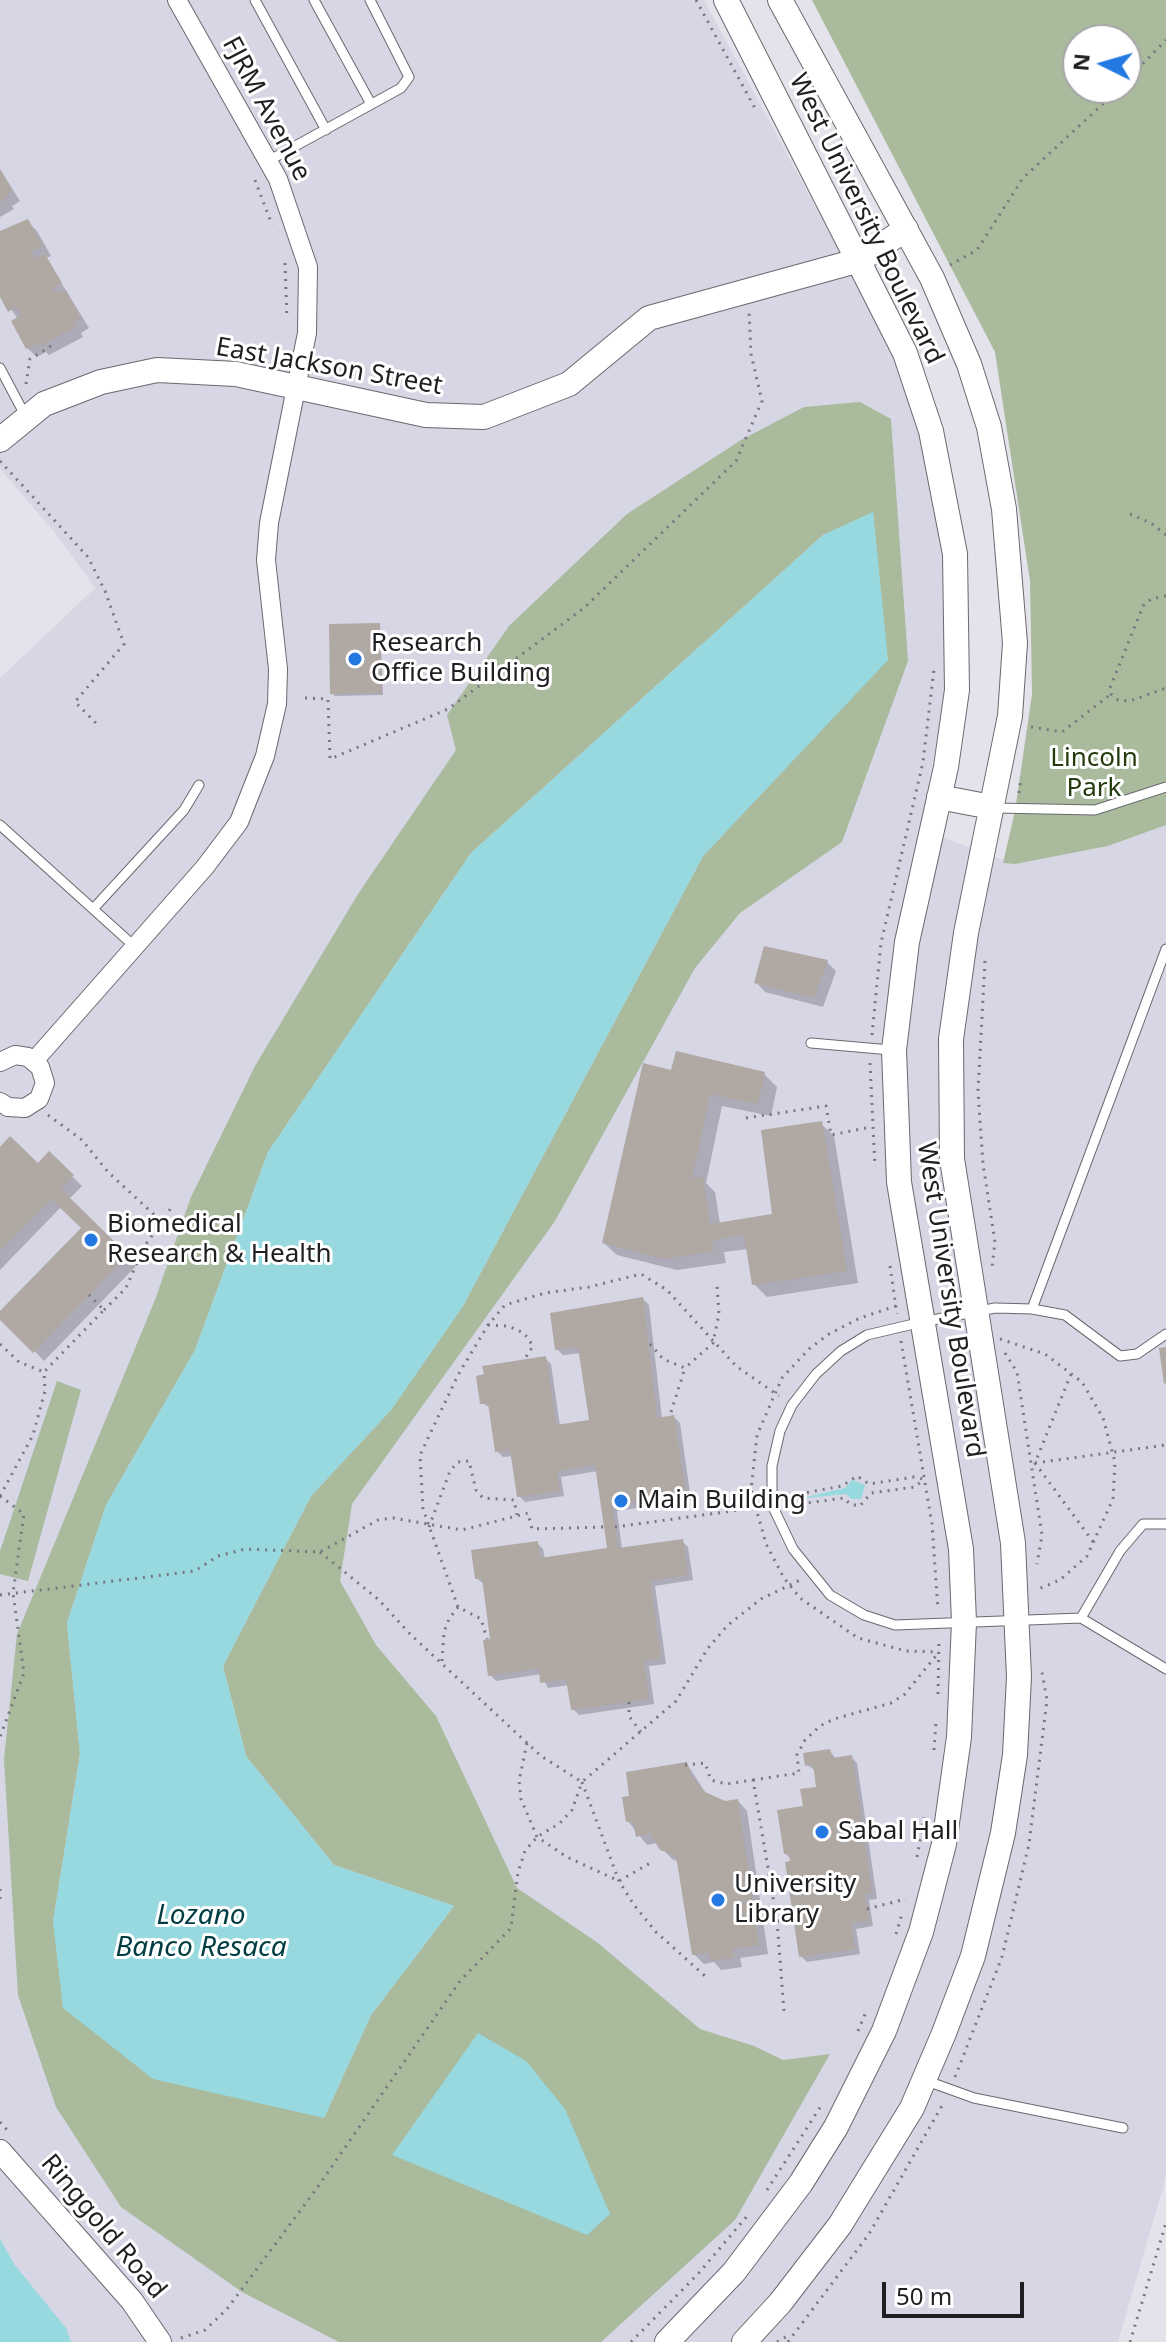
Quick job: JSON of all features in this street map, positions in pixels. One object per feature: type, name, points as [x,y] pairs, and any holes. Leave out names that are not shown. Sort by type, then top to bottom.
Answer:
[{"type":"main road","name":"West University Boulevard","points":[[674,2340],[734,2272],[801,2183],[836,2127],[884,2031],[921,1932],[944,1844],[959,1737],[964,1622],[961,1549],[899,1182],[894,1050],[907,942],[939,797],[934,764],[957,690],[959,614],[945,490],[931,431],[905,353],[726,0]]},
{"type":"main road","name":"West University Boulevard","points":[[744,2342],[780,2303],[840,2225],[912,2108],[973,1956],[1000,1845],[1015,1755],[1018,1621],[1013,1543],[952,1159],[951,1039],[966,933],[991,807],[1009,778],[1015,643],[1004,509],[989,427],[969,364],[932,278],[780,0]]},
{"type":"main road","name":"East Jackson Street","points":[[0,440],[20,407],[44,404],[101,382],[157,370],[236,374],[426,415],[484,417],[569,384],[649,318],[860,260],[906,229]]},
{"type":"main road","points":[[939,797],[991,807]]},
{"type":"street","name":"FJRM Avenue","points":[[34,1061],[205,867],[239,822],[265,756],[277,704],[278,669],[266,560],[294,387],[307,333],[308,267],[278,179],[177,0]]},
{"type":"street","points":[[0,1062],[15,1055],[34,1061],[45,1083],[39,1099],[17,1109],[0,1102]]},
{"type":"street","name":"Ringgold Road","points":[[0,2151],[169,2341]]},
{"type":"lane","points":[[255,0],[326,130]]},
{"type":"lane","points":[[314,0],[371,104]]},
{"type":"lane","points":[[268,161],[401,88],[409,77],[370,0]]},
{"type":"lane","points":[[0,368],[20,407]]},
{"type":"lane","points":[[94,908],[184,810],[199,785]]},
{"type":"lane","points":[[991,807],[1095,810],[1166,787]]},
{"type":"lane","points":[[0,825],[134,946]]},
{"type":"lane","points":[[1032,1309],[1166,949]]},
{"type":"lane","points":[[811,1043],[894,1050]]},
{"type":"lane","points":[[1166,1334],[1137,1354],[1120,1356],[1065,1315],[1032,1309],[976,1311],[867,1335],[841,1351],[816,1374],[792,1405],[780,1431],[772,1466],[772,1505],[781,1528],[810,1575],[830,1595],[864,1615],[895,1625],[1081,1618],[1166,1669]]},
{"type":"lane","points":[[1081,1618],[1120,1551],[1143,1524],[1166,1524]]},
{"type":"lane","points":[[924,2080],[974,2098],[1123,2128]]},
{"type":"path","points":[[1142,65],[1166,40]]},
{"type":"path","points":[[932,278],[977,250],[1023,178],[1103,104]]},
{"type":"path","points":[[251,171],[276,236]]},
{"type":"path","points":[[285,261],[287,330]]},
{"type":"path","points":[[305,698],[328,699],[330,759],[448,709],[584,608],[736,461],[762,401],[751,354],[749,291]]},
{"type":"path","points":[[20,407],[30,359],[51,346]]},
{"type":"path","points":[[0,461],[88,557],[105,591],[124,644],[75,702],[97,724]]},
{"type":"path","points":[[1130,514],[1151,523],[1166,535]]},
{"type":"path","points":[[1031,727],[1062,732],[1111,694],[1113,678],[1143,606],[1151,599],[1166,596]]},
{"type":"path","points":[[1111,694],[1130,701],[1166,688]]},
{"type":"path","points":[[746,1118],[826,1106],[831,1135],[871,1127]]},
{"type":"path","points":[[46,1107],[48,1117],[82,1140],[108,1172],[161,1221]]},
{"type":"path","points":[[0,1737],[24,1673],[13,1593],[24,1514],[0,1496],[33,1435],[45,1391],[44,1372],[126,1288],[171,1208]]},
{"type":"path","points":[[487,1639],[481,1619],[458,1607],[423,1509],[420,1455],[458,1375],[488,1325],[505,1305],[641,1274],[667,1290],[713,1343],[760,1385],[792,1405]]},
{"type":"path","points":[[671,1412],[685,1368],[713,1343],[719,1314],[717,1285]]},
{"type":"path","points":[[89,1295],[104,1310]]},
{"type":"path","points":[[685,1765],[705,1763],[711,1780],[726,1784],[799,1773],[797,1755],[805,1740],[820,1726],[891,1703],[905,1694],[939,1652],[906,1651],[858,1638],[827,1620],[789,1585],[766,1544],[751,1490],[757,1435],[773,1392],[809,1349],[829,1334],[860,1318],[896,1306]]},
{"type":"path","points":[[488,1325],[508,1326],[524,1333],[533,1346],[524,1360]]},
{"type":"path","points":[[1000,1339],[1045,1354],[1071,1374],[1096,1403],[1113,1451],[1113,1499],[1094,1543],[1070,1574],[1036,1590]]},
{"type":"path","points":[[0,1344],[19,1362],[44,1372]]},
{"type":"path","points":[[650,1344],[663,1359],[685,1368]]},
{"type":"path","points":[[1033,1463],[1071,1374]]},
{"type":"path","points":[[1033,1463],[1166,1445]]},
{"type":"path","points":[[429,1527],[450,1471],[458,1462],[469,1461],[473,1482],[483,1498],[514,1500],[517,1515]]},
{"type":"path","points":[[1033,1463],[1094,1543]]},
{"type":"path","points":[[615,1527],[772,1505],[794,1495],[842,1486],[857,1476],[869,1484],[914,1477],[924,1479],[915,1487],[871,1493],[860,1506],[850,1504],[844,1498],[793,1505],[786,1501]]},
{"type":"path","points":[[0,1595],[195,1571],[218,1556],[245,1549],[320,1552],[378,1520],[393,1518],[429,1527],[462,1530],[528,1513],[532,1529],[604,1527]]},
{"type":"path","points":[[320,1552],[362,1584],[527,1743],[582,1782],[619,1881],[656,1932],[705,1976]]},
{"type":"path","points":[[169,2341],[205,2330],[227,2309],[460,1981],[511,1928],[518,1872],[525,1851],[537,1837],[560,1823],[572,1810],[582,1782],[642,1734],[676,1701],[708,1648],[728,1625],[761,1599],[810,1575]]},
{"type":"path","points":[[442,1661],[444,1632],[458,1607]]},
{"type":"path","points":[[629,1702],[629,1716],[642,1734]]},
{"type":"path","points":[[527,1743],[519,1781],[521,1799],[537,1837],[567,1857],[619,1881]]},
{"type":"path","points":[[753,1780],[777,1921],[784,2011]]},
{"type":"path","points":[[619,1881],[650,1863]]},
{"type":"path","points":[[0,1889],[0,1901]]},
{"type":"path","points":[[867,1909],[907,1899]]},
{"type":"path","points":[[777,1921],[793,1919]]},
{"type":"path","points":[[1130,2342],[1166,2223]]},
{"type":"path","points":[[777,2342],[793,2333]]},
{"type":"shaded area","points":[[0,0],[704,0],[889,343],[931,469],[945,544],[949,621],[944,702],[920,829],[1015,864],[1108,846],[1166,825],[1166,2177],[1118,2342],[0,2342],[0,678],[95,588],[56,534],[0,469]]},
{"type":"green space","name":"Lincoln Park","points":[[812,0],[1166,0],[1166,825],[1108,846],[1015,864],[1003,863],[1015,811],[1032,694],[1030,581],[995,352]]},
{"type":"green space","points":[[860,402],[891,419],[908,661],[842,842],[740,913],[695,968],[555,1221],[352,1504],[340,1581],[376,1645],[436,1716],[517,1888],[598,1943],[700,2029],[754,2046],[783,2060],[830,2054],[735,2220],[601,2342],[339,2342],[242,2292],[121,2207],[56,2107],[18,1995],[4,1759],[17,1634],[155,1300],[191,1197],[255,1066],[358,894],[456,750],[447,715],[509,626],[627,514],[741,440],[804,407]],"holes":[[[873,513],[887,660],[703,856],[463,1306],[391,1410],[311,1496],[223,1666],[246,1756],[334,1865],[454,1906],[371,2015],[324,2118],[53,1922],[80,1754],[67,1623],[106,1505],[195,1350],[268,1152],[471,853],[823,535]]]},
{"type":"green space","points":[[57,1381],[81,1390],[28,1581],[0,1574],[0,1551]]},
{"type":"water","name":"Lozano Banco Resaca","points":[[873,512],[888,660],[703,856],[463,1306],[391,1410],[311,1496],[223,1666],[246,1756],[334,1865],[454,1906],[371,2015],[324,2118],[153,2079],[63,2008],[53,1922],[80,1754],[67,1623],[106,1505],[195,1350],[268,1152],[471,853],[823,535]]},
{"type":"water","points":[[852,1480],[865,1485],[861,1499],[852,1499],[846,1494],[797,1499],[845,1488]]},
{"type":"water","points":[[478,2033],[526,2061],[565,2109],[610,2214],[587,2235],[392,2155]]},
{"type":"water","points":[[0,2239],[14,2264],[66,2328],[71,2342],[0,2342]]},
{"type":"building","points":[[0,169],[12,191],[0,203]]},
{"type":"building","points":[[28,219],[43,246],[31,252],[35,259],[45,254],[62,283],[53,288],[56,293],[66,290],[81,319],[73,323],[75,327],[38,347],[36,343],[26,349],[11,321],[21,315],[16,307],[8,312],[0,297],[0,231]]},
{"type":"building","name":"Research Office Building","points":[[380,623],[382,693],[330,694],[329,624]]},
{"type":"building","points":[[764,946],[828,960],[814,998],[754,983]]},
{"type":"building","points":[[676,1051],[765,1072],[758,1104],[710,1094],[692,1178],[703,1177],[710,1224],[772,1214],[761,1130],[822,1121],[847,1271],[752,1285],[744,1235],[712,1240],[714,1251],[663,1259],[602,1243],[643,1063],[671,1070]]},
{"type":"building","name":"Biomedical Research & Health","points":[[10,1136],[38,1163],[49,1151],[74,1175],[61,1189],[128,1255],[33,1353],[0,1320],[0,1311],[81,1228],[51,1199],[0,1251],[0,1147]]},
{"type":"building","name":"Main Building","points":[[643,1297],[657,1418],[674,1415],[686,1495],[612,1505],[618,1548],[683,1539],[688,1575],[650,1581],[661,1658],[644,1661],[649,1699],[571,1710],[566,1679],[540,1683],[539,1668],[488,1676],[483,1640],[490,1639],[482,1578],[475,1579],[471,1550],[538,1541],[540,1558],[607,1548],[595,1465],[557,1471],[560,1491],[517,1497],[510,1450],[495,1452],[488,1403],[480,1404],[476,1376],[484,1374],[482,1366],[546,1356],[556,1425],[589,1420],[578,1347],[555,1350],[550,1313]]},
{"type":"building","points":[[1166,1347],[1166,1383],[1164,1384],[1159,1348]]},
{"type":"building","name":"Sabal Hall","points":[[830,1749],[832,1758],[852,1755],[872,1893],[865,1894],[869,1921],[851,1923],[855,1949],[799,1957],[785,1862],[790,1861],[789,1854],[784,1854],[777,1810],[803,1806],[800,1789],[816,1787],[813,1764],[805,1766],[803,1753]]},
{"type":"building","name":"University Library","points":[[687,1762],[691,1775],[705,1792],[725,1801],[738,1799],[759,1945],[732,1949],[734,1958],[710,1961],[709,1953],[692,1955],[676,1856],[660,1850],[650,1833],[636,1837],[633,1821],[626,1822],[622,1797],[629,1796],[626,1772]]},
{"type":"place","name":"Research Office Building","points":[[355,659]]},
{"type":"place","name":"Biomedical Research & Health","points":[[91,1240]]},
{"type":"place","name":"Main Building","points":[[621,1501]]},
{"type":"place","name":"Sabal Hall","points":[[822,1832]]},
{"type":"place","name":"University Library","points":[[718,1900]]}]
